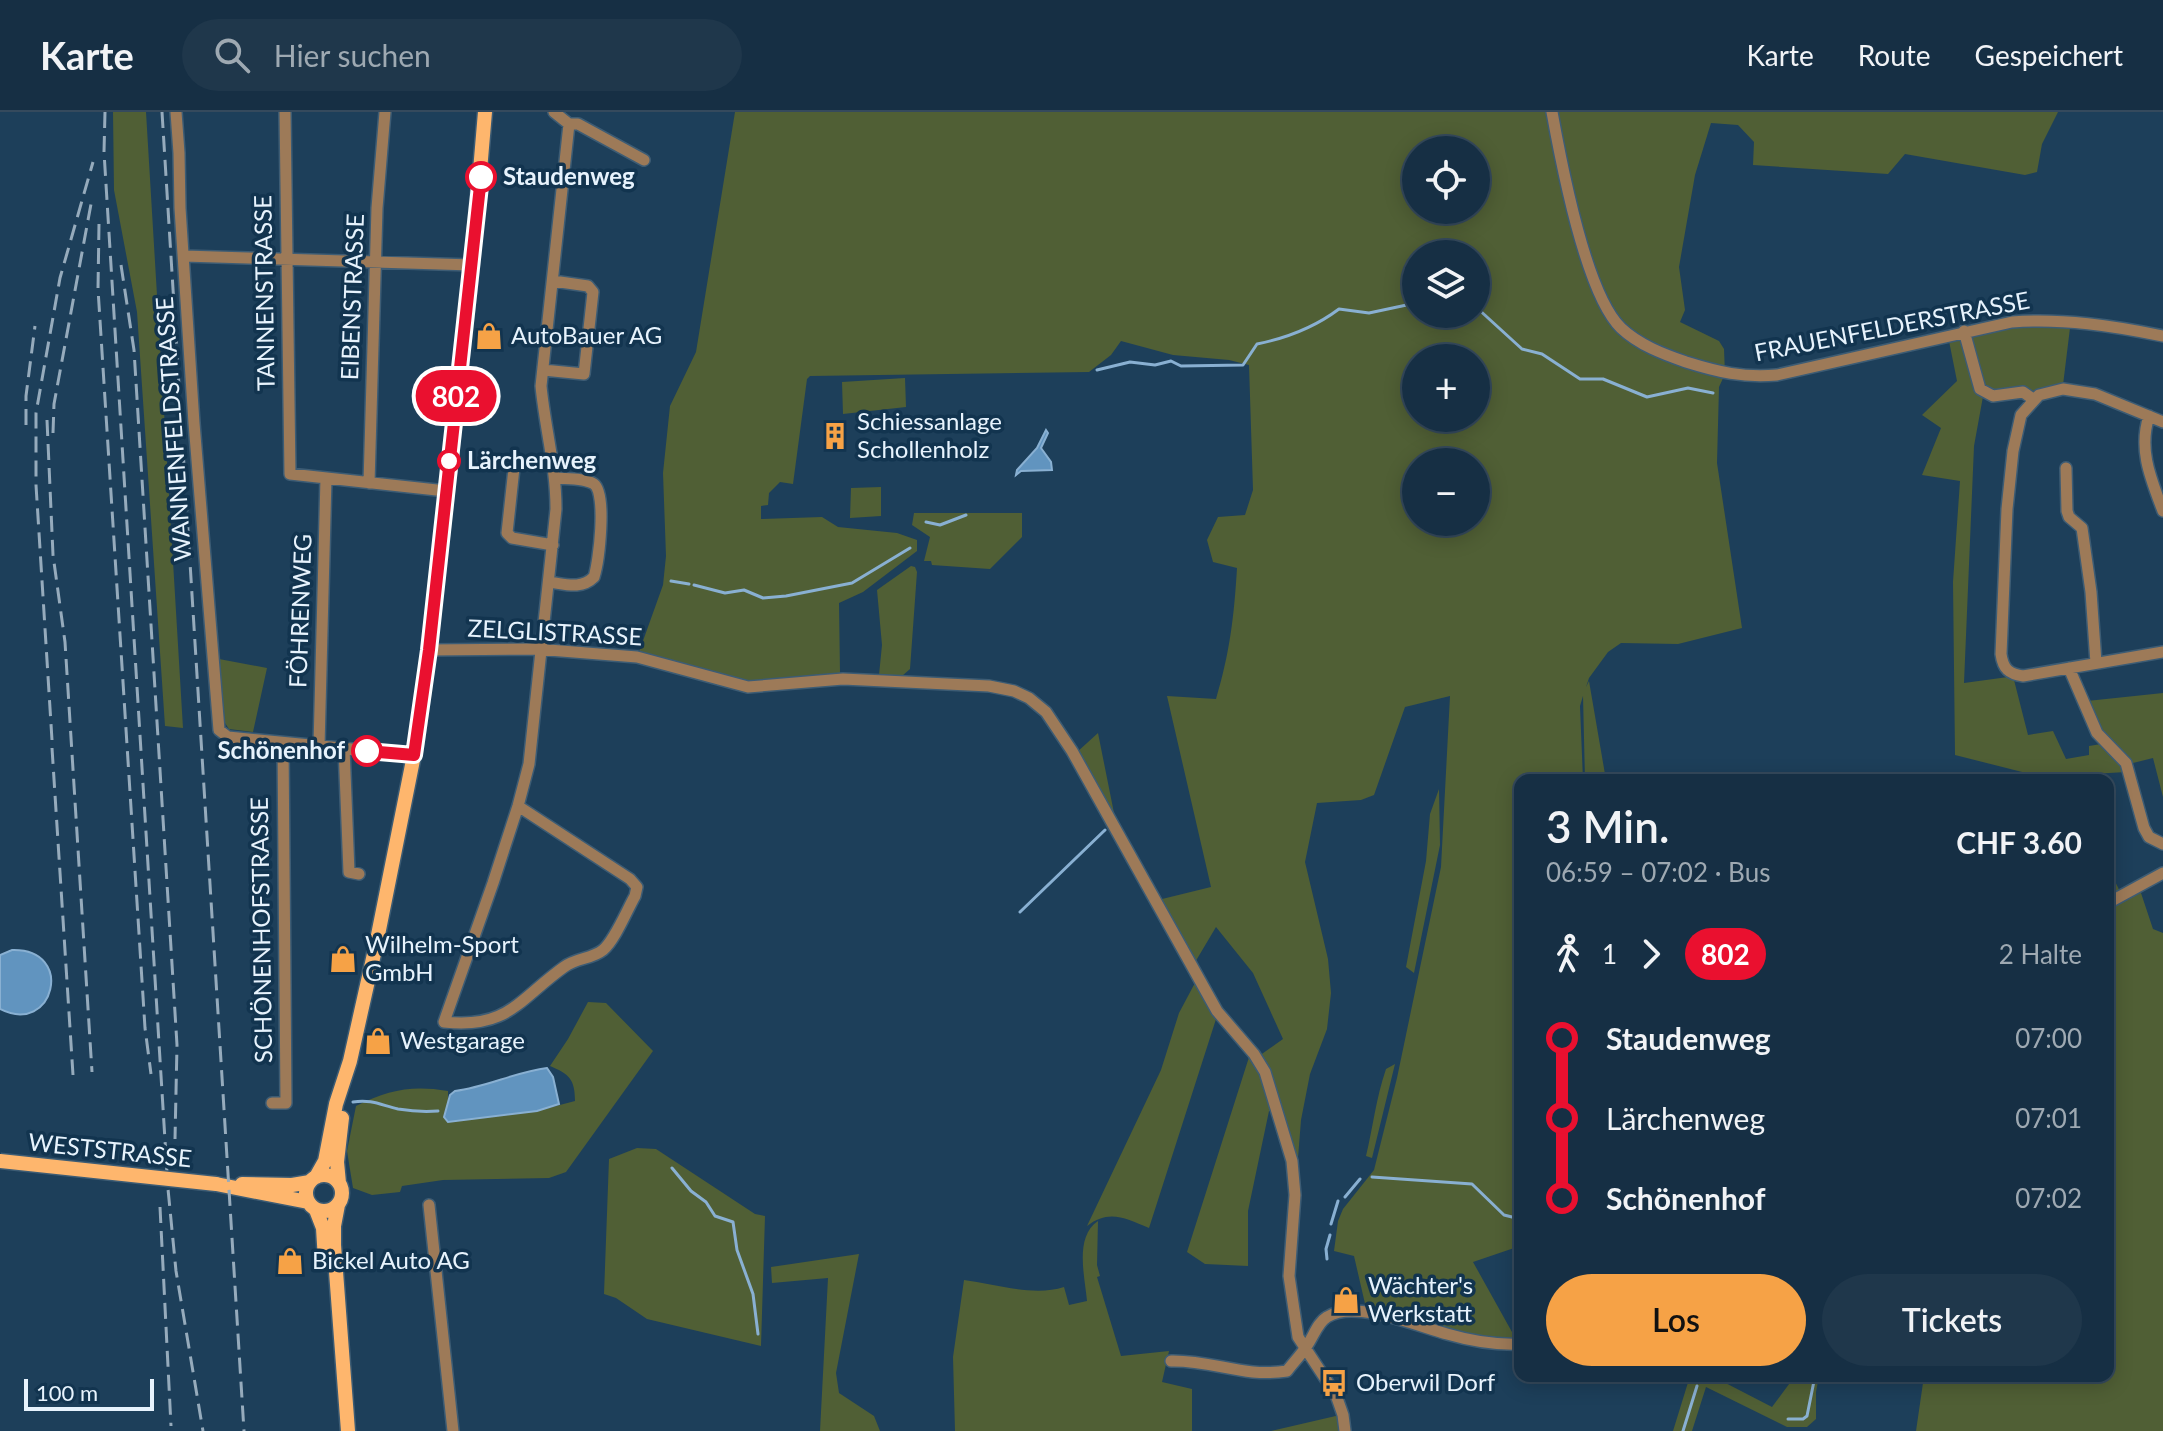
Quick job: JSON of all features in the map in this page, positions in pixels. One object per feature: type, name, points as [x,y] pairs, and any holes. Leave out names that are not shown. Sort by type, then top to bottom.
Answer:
[{"type":"main road","points":[[332,1286],[334,1226],[342,1197],[337,1162],[346,1077],[414,755],[429,650],[472,265],[485,112]]},
{"type":"main road","points":[[346,1077],[336,1104],[325,1161],[306,1192],[323,1228],[339,1335],[348,1431]]},
{"type":"main road","name":"WESTSTRASSE","points":[[0,1161],[216,1184],[292,1185],[313,1180]]},
{"type":"main road","points":[[313,1180],[331,1176],[339,1183]]},
{"type":"main road","name":"WESTSTRASSE","points":[[216,1184],[312,1206]]},
{"type":"main road","points":[[312,1206],[327,1212],[338,1205]]},
{"type":"street","name":"WANNENFELDSTRASSE","points":[[176,112],[218,724],[221,733],[228,737],[283,743]]},
{"type":"street","name":"TANNENSTRASSE","points":[[285,112],[290,474],[326,478]]},
{"type":"street","name":"EIBENSTRASSE","points":[[369,483],[375,263],[385,112]]},
{"type":"street","points":[[554,112],[569,124],[578,124],[644,160]]},
{"type":"street","name":"FRAUENFELDERSTRASSE","points":[[1552,112],[1577,223],[1605,307],[1619,326],[1633,337],[1670,356],[1725,374],[1751,377],[1777,375],[1964,331],[2039,319],[2163,336]]},
{"type":"street","points":[[518,806],[630,879],[637,887],[635,896],[606,948],[565,966],[509,1012],[486,1022],[444,1022],[518,806],[529,764],[553,545],[556,478],[543,412],[543,370],[569,124]]},
{"type":"street","points":[[184,256],[472,265]]},
{"type":"street","points":[[543,370],[584,374],[593,292],[588,286],[553,281]]},
{"type":"street","points":[[1964,331],[1980,389],[1993,396],[2023,392],[2033,399]]},
{"type":"street","points":[[2163,422],[2124,404],[2063,389],[2033,399],[2021,415],[2013,451],[2002,579],[2002,660],[2006,670],[2023,676],[2163,652]]},
{"type":"street","points":[[2149,416],[2144,431],[2145,456],[2163,511]]},
{"type":"street","points":[[515,459],[507,533],[512,538],[553,545]]},
{"type":"street","points":[[2066,468],[2067,511],[2069,517],[2082,528],[2096,663]]},
{"type":"street","points":[[326,478],[446,491]]},
{"type":"street","name":"FÖHRENWEG","points":[[319,746],[326,478]]},
{"type":"street","points":[[549,582],[578,586],[585,585],[594,577],[602,503],[598,489],[590,482],[556,478]]},
{"type":"street","name":"ZELGLISTRASSE","points":[[429,650],[541,650],[643,658],[748,687],[843,679],[989,686],[1014,691],[1046,712],[1072,751],[1217,1011],[1254,1054],[1265,1072],[1292,1161],[1295,1195],[1289,1276],[1298,1337],[1336,1395],[1345,1431]]},
{"type":"street","points":[[2069,668],[2097,733],[2126,763],[2144,828],[2149,837],[2163,844]]},
{"type":"street","points":[[283,743],[414,755]]},
{"type":"street","name":"SCHÖNENHOFSTRASSE","points":[[272,1103],[286,1103],[283,743]]},
{"type":"street","points":[[344,748],[349,872],[359,874]]},
{"type":"street","points":[[2114,900],[2163,873]]},
{"type":"street","points":[[429,1205],[453,1431]]},
{"type":"street","points":[[1171,1361],[1195,1360],[1263,1375],[1287,1371],[1325,1318],[1346,1312],[1395,1317],[1435,1331],[1492,1344],[1514,1344]]},
{"type":"green space","points":[[113,112],[146,112],[183,728],[165,726],[137,312],[114,190]]},
{"type":"green space","points":[[735,112],[2058,112],[2042,144],[2037,172],[2025,175],[1905,154],[1888,174],[1753,165],[1754,142],[1738,125],[1711,123],[1695,175],[1679,267],[1685,310],[1680,322],[1719,341],[1724,349],[1725,374],[1719,387],[1717,463],[1742,628],[1678,644],[1621,643],[1608,652],[1589,678],[1586,687],[1589,681],[1605,774],[1585,774],[1583,696],[1580,706],[1583,774],[1514,774],[1514,1248],[1473,1262],[1514,1336],[1514,1341],[1492,1341],[1366,1308],[1354,1256],[1334,1251],[1343,1209],[1374,1170],[1397,1078],[1441,867],[1450,696],[1405,707],[1374,795],[1361,800],[1317,803],[1305,862],[1328,959],[1331,993],[1327,1029],[1310,1074],[1301,1120],[1298,1158],[1294,1158],[1259,1056],[1283,1039],[1253,973],[1216,927],[1194,964],[1158,900],[1211,887],[1167,696],[1216,699],[1221,682],[1231,634],[1237,568],[1213,562],[1207,540],[1218,517],[1245,515],[1253,490],[1249,365],[1173,355],[1121,341],[1111,355],[1089,372],[810,376],[807,379],[793,484],[780,482],[769,493],[768,505],[761,506],[761,519],[822,517],[838,527],[897,533],[917,540],[917,551],[863,592],[839,603],[840,673],[735,680],[639,652],[663,585],[666,556],[663,473],[670,406],[696,352]]},
{"type":"green space","points":[[2038,324],[2070,328],[2063,385],[2024,394],[2004,395],[1984,391],[1974,446],[1964,683],[2008,677],[2014,680],[2028,735],[2053,731],[2066,759],[2089,755],[2089,746],[2107,743],[2087,701],[2163,693],[2163,797],[2153,758],[2129,764],[2126,772],[2030,774],[1955,755],[1953,582],[1960,481],[1922,475],[1941,428],[1922,415],[1957,381],[1949,341]]},
{"type":"green space","points":[[905,378],[906,407],[843,414],[842,382]]},
{"type":"green space","points":[[881,487],[881,516],[850,518],[851,488]]},
{"type":"green space","points":[[914,513],[1022,513],[1022,537],[990,569],[932,565],[931,561],[924,561],[930,537],[912,525]]},
{"type":"green space","points":[[911,566],[917,572],[910,669],[902,676],[879,675],[882,645],[877,590]]},
{"type":"green space","points":[[219,659],[267,668],[253,732],[229,729],[225,723]]},
{"type":"green space","points":[[1098,733],[1117,828],[1076,753]]},
{"type":"green space","points":[[1439,789],[1440,845],[1414,973],[1406,967],[1426,861],[1430,814]]},
{"type":"green space","points":[[2114,880],[2124,899],[2140,890],[2153,929],[2163,933],[2163,1431],[1916,1431],[1923,1382],[2114,1382]]},
{"type":"green space","points":[[1196,981],[1217,1016],[1149,1228],[1117,1217],[1103,1218],[1087,1226],[1161,1070],[1179,1013]]},
{"type":"green space","points":[[588,1002],[606,1003],[653,1051],[566,1172],[549,1178],[443,1180],[402,1186],[400,1192],[372,1195],[353,1188],[347,1151],[356,1106],[379,1096],[411,1089],[448,1091],[448,1118],[457,1120],[537,1111],[575,1101],[570,1078],[550,1066]]},
{"type":"green space","points":[[1250,1054],[1262,1074],[1274,1111],[1269,1111],[1248,1211],[1248,1266],[1205,1264],[1187,1252]]},
{"type":"green space","points":[[1395,1064],[1372,1158],[1366,1156],[1380,1091],[1386,1069]]},
{"type":"green space","points":[[637,1148],[656,1149],[755,1214],[765,1216],[761,1346],[647,1319],[616,1298],[604,1294],[609,1159]]},
{"type":"green space","points":[[1098,1221],[1097,1265],[1100,1276],[1097,1277],[1121,1356],[1169,1351],[1162,1382],[1192,1389],[1192,1431],[955,1431],[953,1357],[964,1280],[1040,1291],[1064,1287],[1069,1305],[1087,1301],[1083,1247],[1091,1228]]},
{"type":"green space","points":[[859,1254],[836,1373],[839,1393],[874,1416],[880,1431],[820,1431],[828,1278],[772,1283],[771,1267]]},
{"type":"green space","points":[[1688,1382],[1724,1382],[1772,1407],[1791,1382],[1818,1382],[1816,1419],[1807,1427],[1787,1427],[1706,1387],[1692,1431],[1673,1431]]},
{"type":"green space","points":[[1340,1415],[1341,1431],[1271,1431]]},
{"type":"water","points":[[1046,430],[1048,433],[1041,448],[1051,462],[1052,470],[1021,471],[1016,475],[1037,448]]},
{"type":"water","points":[[12,950],[32,953],[45,962],[51,975],[50,989],[44,1002],[34,1011],[19,1014],[0,1009],[0,955]]},
{"type":"water","points":[[547,1068],[553,1077],[559,1104],[537,1111],[448,1122],[444,1117],[450,1095],[455,1091]]},
{"type":"waterway","points":[[1097,370],[1130,362],[1155,365],[1171,361],[1181,366],[1243,365],[1257,344],[1300,331],[1339,309],[1369,313],[1402,306]]},
{"type":"waterway","points":[[1490,320],[1522,349],[1542,354],[1580,379],[1603,379],[1647,397],[1688,388],[1713,393]]},
{"type":"waterway","points":[[926,522],[940,525],[966,515]]},
{"type":"waterway","points":[[694,585],[725,593],[744,590],[763,598],[786,596],[852,583],[910,548]]},
{"type":"waterway","points":[[671,581],[689,584]]},
{"type":"waterway","points":[[1020,912],[1105,830]]},
{"type":"waterway","points":[[353,1102],[438,1111]]},
{"type":"waterway","points":[[672,1168],[691,1191],[706,1202],[715,1216],[733,1222],[737,1250],[753,1294],[758,1334]]},
{"type":"waterway","points":[[1372,1177],[1472,1184],[1504,1215],[1514,1218]]},
{"type":"waterway","points":[[1345,1197],[1360,1179]]},
{"type":"waterway","points":[[1331,1224],[1338,1201]]},
{"type":"waterway","points":[[1327,1259],[1330,1235]]},
{"type":"waterway","points":[[1788,1419],[1807,1416],[1814,1382]]},
{"type":"waterway","points":[[1683,1431],[1697,1386]]},
{"type":"railway","points":[[105,112],[104,152],[168,1189],[176,1271],[203,1431]]},
{"type":"railway","points":[[162,112],[244,1431]]},
{"type":"railway","points":[[52,740],[36,485],[36,413],[60,278],[93,162]]},
{"type":"railway","points":[[53,433],[54,404],[91,204]]},
{"type":"railway","points":[[99,224],[98,289],[145,1028],[151,1074]]},
{"type":"railway","points":[[121,265],[134,350],[177,1045],[175,1139]]},
{"type":"railway","points":[[26,425],[26,396],[35,326]]},
{"type":"railway","points":[[47,420],[53,555],[65,642],[92,1072]]},
{"type":"railway","points":[[52,748],[73,1075]]},
{"type":"railway","points":[[160,1207],[171,1426]]},
{"type":"bus line","name":"802","points":[[367,751],[414,755],[429,650],[481,177]]},
{"type":"place","name":"Staudenweg","points":[[481,177]]},
{"type":"place","name":"AutoBauer AG","points":[[489,336]]},
{"type":"place","name":"Schiessanlage Schollenholz","points":[[835,436]]},
{"type":"place","name":"Lärchenweg","points":[[449,461]]},
{"type":"place","name":"Schönenhof","points":[[367,751]]},
{"type":"place","name":"Wilhelm-Sport GmbH","points":[[343,959]]},
{"type":"place","name":"Westgarage","points":[[378,1041]]},
{"type":"place","name":"Bickel Auto AG","points":[[290,1261]]},
{"type":"place","name":"Wächter's Werkstatt","points":[[1346,1300]]},
{"type":"place","name":"Oberwil Dorf","points":[[1334,1383]]}]
